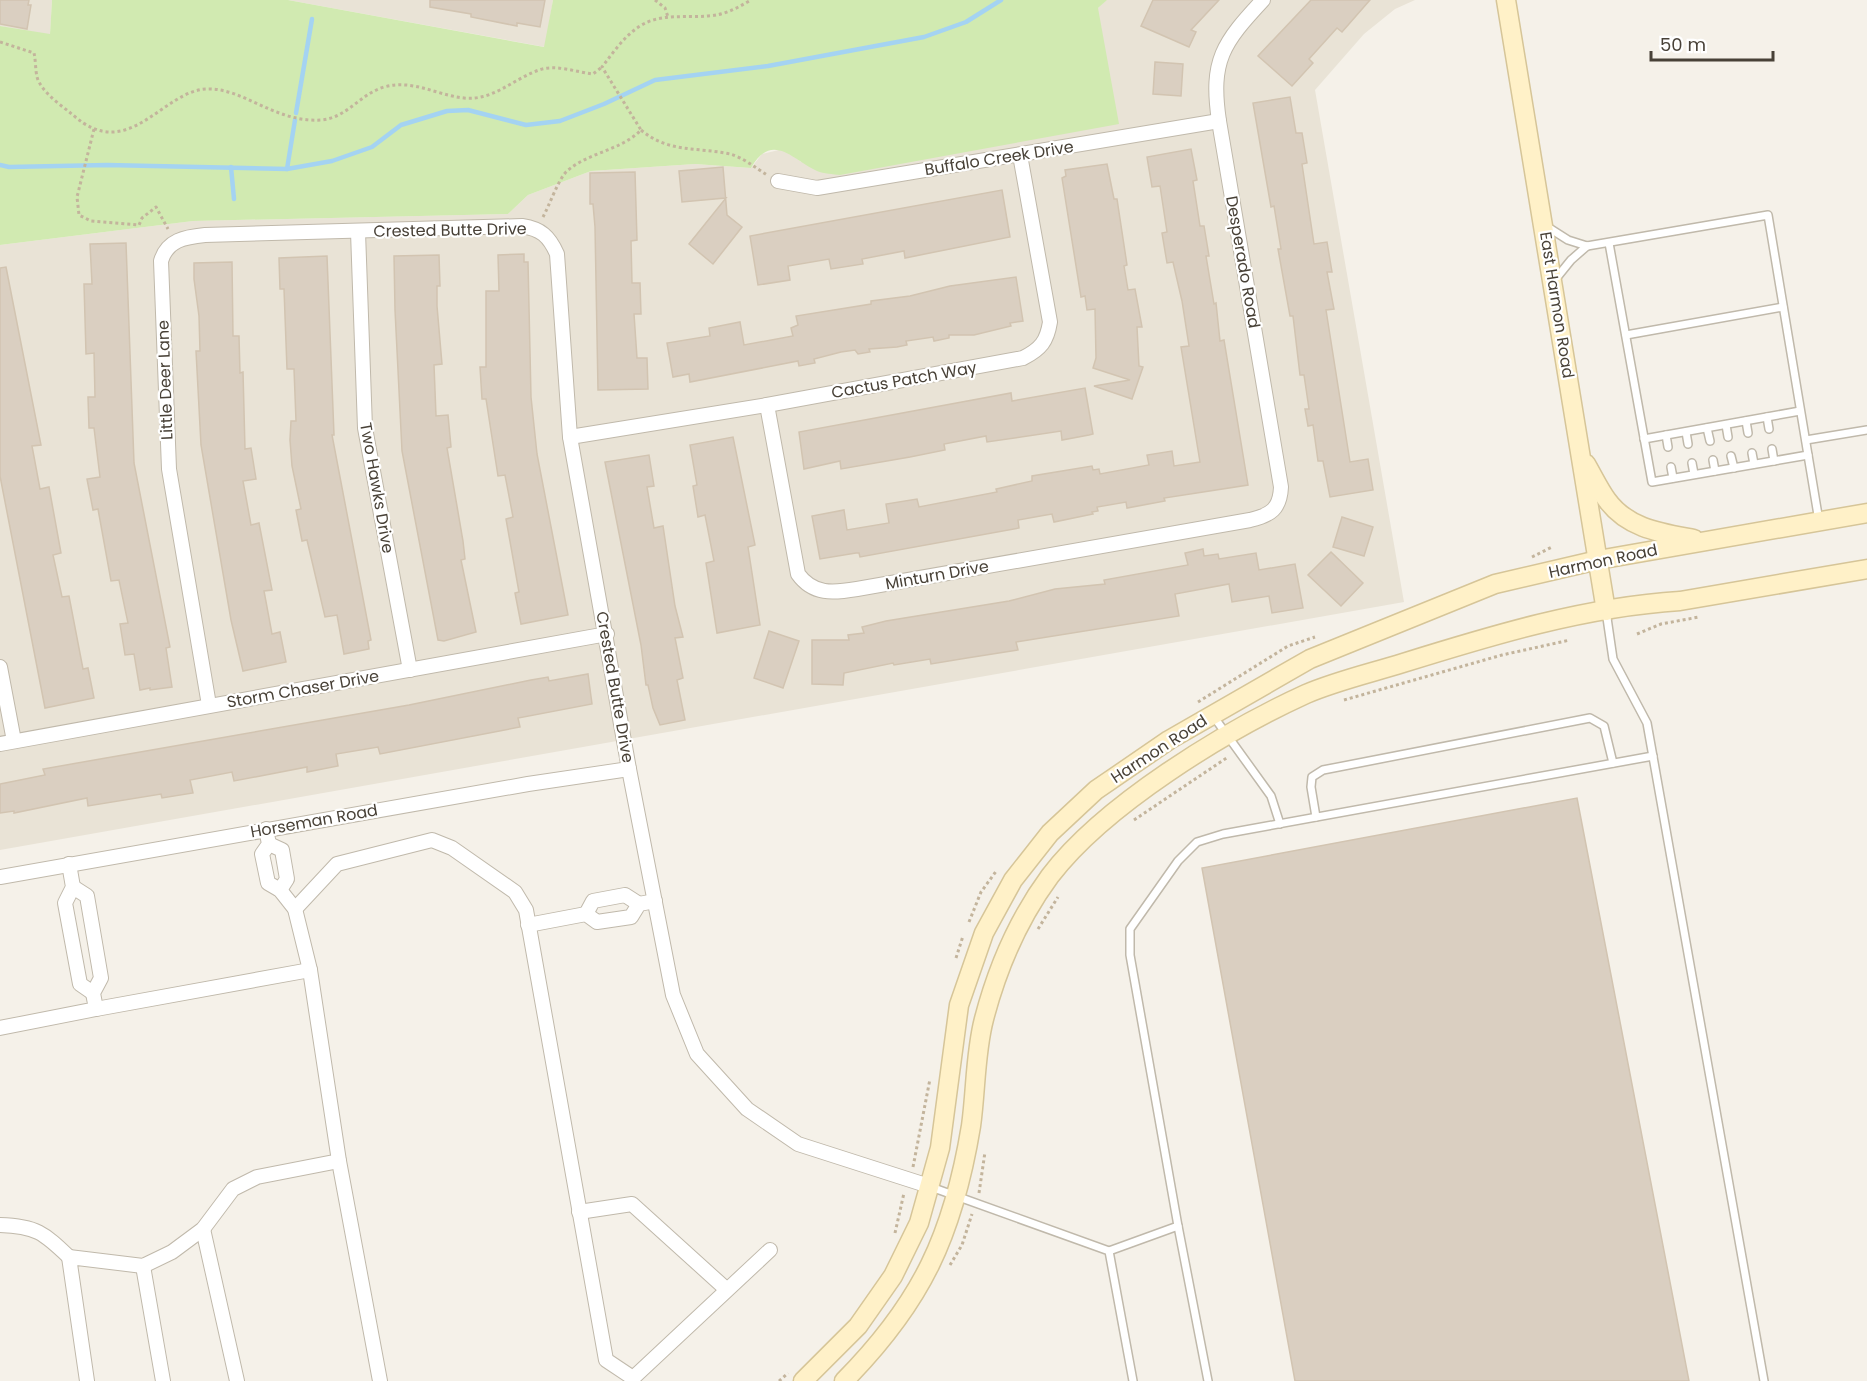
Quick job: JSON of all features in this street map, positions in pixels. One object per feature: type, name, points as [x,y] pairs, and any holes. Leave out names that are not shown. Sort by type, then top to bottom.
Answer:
[{"type":"street","name":"Desperado Road","points":[[1250,520],[1264,517],[1275,510],[1280,501],[1281,487],[1219,121],[1216,81],[1224,48],[1234,32],[1263,0]]},
{"type":"street","name":"East Harmon Road","points":[[1506,0],[1606,611]]},
{"type":"street","name":"Buffalo Creek Drive","points":[[778,181],[817,188],[1219,121]]},
{"type":"street","name":"Cactus Patch Way","points":[[570,437],[767,405],[1023,358],[1037,351],[1047,338],[1050,322],[1020,155]]},
{"type":"street","name":"Crested Butte Drive","points":[[358,232],[522,226],[537,228],[550,238],[557,254],[570,437],[607,634],[629,769],[673,994],[697,1054],[747,1109],[798,1144],[929,1186]]},
{"type":"street","points":[[174,242],[205,235],[358,232]]},
{"type":"street","name":"Two Hawks Drive","points":[[358,232],[365,428],[410,670]]},
{"type":"street","name":"Little Deer Lane","points":[[174,242],[164,250],[161,261],[165,426],[170,478],[209,705]]},
{"type":"street","name":"Minturn Drive","points":[[767,405],[798,574],[806,584],[818,590],[835,592],[857,589],[1250,520]]},
{"type":"street","points":[[1580,455],[1609,502],[1626,518],[1654,532],[1705,541]]},
{"type":"street","name":"Harmon Road","points":[[797,1375],[858,1326],[893,1276],[919,1223],[940,1148],[959,1005],[984,933],[1013,880],[1050,833],[1096,790],[1169,740],[1310,658],[1495,584],[1598,560],[1867,513]]},
{"type":"street","name":"Harmon Road","points":[[844,1381],[862,1363],[910,1302],[941,1246],[957,1197],[971,1125],[984,1021],[1010,943],[1050,876],[1090,833],[1149,786],[1226,736],[1309,693],[1508,630],[1606,611],[1680,601],[1867,569]]},
{"type":"street","name":"Storm Chaser Drive","points":[[0,744],[607,634]]},
{"type":"street","points":[[0,667],[14,741]]},
{"type":"street","name":"Horseman Road","points":[[0,877],[266,829],[629,769]]},
{"type":"street","points":[[266,829],[269,844],[262,854],[268,883],[280,890],[295,909],[310,970],[339,1161],[380,1381]]},
{"type":"street","points":[[295,909],[337,864],[432,840],[452,848],[515,892],[526,910],[606,1360],[633,1378],[770,1250]]},
{"type":"street","points":[[269,844],[282,850],[287,879],[280,890]]},
{"type":"street","points":[[69,864],[73,887],[65,903],[71,938],[80,984],[93,993]]},
{"type":"street","points":[[73,887],[87,896],[101,978],[93,993],[96,1009]]},
{"type":"street","points":[[586,914],[592,901],[625,895],[639,904],[655,901]]},
{"type":"street","points":[[528,925],[586,914],[597,922],[631,917],[639,904]]},
{"type":"street","points":[[0,1028],[310,970]]},
{"type":"street","points":[[0,1225],[18,1226],[44,1233],[69,1257],[142,1266],[172,1252],[203,1229],[233,1189],[257,1177],[339,1161]]},
{"type":"street","points":[[579,1212],[632,1204],[726,1289]]},
{"type":"street","points":[[203,1229],[237,1381]]},
{"type":"street","points":[[69,1257],[87,1381]]},
{"type":"street","points":[[142,1266],[163,1381]]},
{"type":"lane","points":[[1544,225],[1568,240],[1587,246],[1768,215],[1819,521]]},
{"type":"lane","points":[[1610,243],[1652,482],[1808,455]]},
{"type":"lane","points":[[1553,282],[1571,260],[1587,246]]},
{"type":"lane","points":[[1626,335],[1783,307]]},
{"type":"lane","points":[[1644,439],[1800,411]]},
{"type":"lane","points":[[1767,417],[1769,429]]},
{"type":"lane","points":[[1746,421],[1748,434]]},
{"type":"lane","points":[[1726,424],[1728,437]]},
{"type":"lane","points":[[1707,428],[1710,441]]},
{"type":"lane","points":[[1806,440],[1867,430]]},
{"type":"lane","points":[[1686,432],[1688,444]]},
{"type":"lane","points":[[1666,435],[1668,447]]},
{"type":"lane","points":[[1772,449],[1774,461]]},
{"type":"lane","points":[[1752,453],[1754,464]]},
{"type":"lane","points":[[1731,456],[1734,468]]},
{"type":"lane","points":[[1713,460],[1715,471]]},
{"type":"lane","points":[[1692,463],[1694,474]]},
{"type":"lane","points":[[1671,467],[1673,478]]},
{"type":"lane","points":[[1606,611],[1613,658],[1647,723],[1764,1381]]},
{"type":"lane","points":[[1213,715],[1271,796],[1280,824]]},
{"type":"lane","points":[[1316,817],[1311,788],[1312,777],[1323,770],[1590,718],[1604,726],[1613,763]]},
{"type":"lane","points":[[1208,1381],[1130,955],[1130,928],[1178,861],[1197,842],[1316,817],[1653,756]]},
{"type":"lane","points":[[929,1186],[1109,1251],[1178,1226]]},
{"type":"lane","points":[[1109,1251],[1132,1381]]},
{"type":"path","points":[[655,0],[665,8],[669,18]]},
{"type":"path","points":[[0,42],[34,53],[38,78],[45,91],[79,121],[94,129],[106,131],[138,126],[184,96],[207,88],[237,96],[269,111],[299,119],[322,120],[344,114],[359,101],[383,87],[417,85],[464,98],[484,97],[541,69],[559,68],[593,74],[639,26],[655,20],[720,14],[732,11],[752,0]]},
{"type":"path","points":[[602,67],[641,130],[654,141],[672,147],[732,154],[778,181]]},
{"type":"path","points":[[94,129],[77,197],[77,208],[84,219],[139,225],[142,218],[156,207],[174,242]]},
{"type":"path","points":[[537,228],[565,173],[582,161],[630,141],[641,130]]},
{"type":"path","points":[[1524,563],[1552,547]]},
{"type":"path","points":[[1638,634],[1661,624],[1702,616]]},
{"type":"path","points":[[1191,706],[1288,646],[1325,636]]},
{"type":"path","points":[[1341,701],[1502,655],[1570,640]]},
{"type":"path","points":[[1132,822],[1237,751]]},
{"type":"path","points":[[968,924],[981,892],[1001,866]]},
{"type":"path","points":[[1035,935],[1063,889]]},
{"type":"path","points":[[954,964],[964,934]]},
{"type":"path","points":[[891,1241],[921,1134],[931,1076]]},
{"type":"path","points":[[944,1275],[962,1245],[981,1186],[985,1150]]},
{"type":"path","points":[[779,1381],[797,1375]]},
{"type":"shaded area","points":[[0,0],[52,0],[50,35],[0,26]]},
{"type":"shaded area","points":[[288,0],[553,0],[545,47]]},
{"type":"shaded area","points":[[1106,0],[1415,0],[1395,9],[1364,34],[1315,90],[1404,602],[0,850],[0,245],[193,221],[508,214],[528,195],[591,171],[695,164],[751,168],[762,154],[779,150],[787,151],[801,162],[1098,8]]},
{"type":"green space","points":[[52,0],[288,0],[544,47],[553,0],[1107,0],[1098,8],[1119,124],[840,175],[817,171],[791,155],[775,150],[767,151],[759,157],[751,168],[695,164],[591,171],[528,195],[508,214],[193,221],[0,245],[0,26],[50,34]]},
{"type":"building","points":[[0,0],[29,0],[28,5],[31,5],[27,29],[0,24]]},
{"type":"building","points":[[430,0],[545,0],[540,27],[517,23],[517,26],[471,17],[471,14],[430,7]]},
{"type":"building","points":[[1153,0],[1219,0],[1191,30],[1196,32],[1189,47],[1141,26]]},
{"type":"building","points":[[1311,0],[1370,0],[1342,32],[1337,28],[1309,59],[1313,63],[1292,86],[1258,56]]},
{"type":"building","points":[[1155,62],[1183,64],[1181,96],[1153,94]]},
{"type":"building","points":[[1290,97],[1296,133],[1302,133],[1307,163],[1302,164],[1314,244],[1327,242],[1332,272],[1327,272],[1334,309],[1326,310],[1350,462],[1368,459],[1373,490],[1330,497],[1323,461],[1318,461],[1313,425],[1308,426],[1305,409],[1309,409],[1304,375],[1300,375],[1293,316],[1290,316],[1278,249],[1281,249],[1274,206],[1271,207],[1253,103]]},
{"type":"building","points":[[1191,149],[1197,180],[1193,181],[1200,226],[1204,226],[1209,256],[1206,256],[1214,304],[1216,303],[1220,341],[1224,340],[1248,485],[1164,498],[1165,501],[1127,508],[1126,502],[1097,507],[1098,511],[1092,512],[1093,514],[1054,522],[1052,514],[1046,515],[1018,520],[1019,528],[860,557],[859,553],[856,553],[820,559],[812,516],[844,510],[847,530],[889,523],[886,504],[917,499],[919,507],[997,492],[996,489],[1032,481],[1032,476],[1092,466],[1093,470],[1099,469],[1100,474],[1149,465],[1147,455],[1172,451],[1174,466],[1200,462],[1181,347],[1189,346],[1182,301],[1173,262],[1167,263],[1162,233],[1167,232],[1160,186],[1152,187],[1147,157]]},
{"type":"building","points":[[1107,164],[1114,199],[1117,199],[1127,265],[1124,266],[1128,290],[1135,289],[1142,327],[1137,327],[1139,366],[1143,367],[1132,399],[1094,386],[1130,380],[1093,368],[1096,358],[1095,309],[1087,310],[1085,296],[1081,297],[1062,178],[1066,176],[1065,170]]},
{"type":"building","points":[[723,167],[726,198],[682,202],[679,171]]},
{"type":"building","points":[[635,172],[637,240],[631,241],[632,283],[640,283],[641,314],[634,314],[637,358],[647,358],[648,389],[598,390],[595,227],[593,204],[590,204],[590,173]]},
{"type":"building","points":[[1002,190],[1010,237],[905,258],[904,251],[862,259],[863,264],[831,269],[829,259],[788,266],[790,280],[758,285],[750,236]]},
{"type":"building","points":[[726,198],[727,215],[742,227],[713,264],[689,244]]},
{"type":"building","points":[[126,243],[134,463],[170,647],[166,648],[172,687],[150,690],[150,688],[140,690],[134,654],[125,655],[120,624],[128,623],[119,580],[111,581],[98,509],[93,510],[87,479],[100,477],[94,428],[89,428],[88,397],[95,397],[94,353],[86,354],[84,284],[92,284],[90,244]]},
{"type":"building","points":[[524,254],[524,262],[528,262],[531,397],[537,454],[568,615],[521,624],[515,593],[519,592],[506,519],[513,517],[505,475],[498,476],[486,399],[482,399],[480,367],[486,367],[486,291],[499,291],[498,255]]},
{"type":"building","points":[[439,255],[440,286],[437,286],[437,306],[442,364],[434,365],[436,416],[448,415],[451,447],[447,448],[465,559],[461,560],[476,632],[444,641],[438,640],[402,451],[394,256]]},
{"type":"building","points":[[327,256],[334,435],[332,435],[371,640],[368,641],[369,649],[344,654],[337,615],[325,617],[307,540],[302,541],[296,510],[301,509],[292,466],[290,440],[291,421],[296,421],[294,369],[287,369],[284,289],[280,289],[279,258]]},
{"type":"building","points":[[232,262],[233,336],[239,336],[240,373],[243,372],[245,449],[251,448],[256,479],[243,481],[251,525],[259,523],[272,590],[264,591],[272,634],[280,632],[286,662],[243,671],[231,620],[201,445],[196,351],[200,351],[199,316],[194,279],[194,263]]},
{"type":"building","points":[[6,267],[41,445],[32,446],[40,489],[49,487],[61,553],[53,555],[62,597],[69,596],[83,669],[88,668],[94,698],[45,708],[0,476],[0,268]]},
{"type":"building","points":[[1016,277],[1023,321],[1010,323],[1011,326],[974,335],[949,335],[949,338],[934,341],[933,337],[906,341],[907,345],[869,349],[870,352],[858,354],[855,350],[841,352],[814,359],[815,363],[799,366],[798,361],[690,382],[689,374],[673,377],[667,343],[710,336],[709,328],[740,322],[744,345],[793,336],[791,328],[798,325],[796,316],[871,304],[871,301],[910,296],[950,286]]},
{"type":"building","points":[[1085,388],[1093,434],[1062,440],[1061,431],[987,442],[986,436],[944,444],[945,450],[910,457],[841,469],[840,461],[804,469],[799,432],[1011,393],[1012,401]]},
{"type":"building","points":[[733,437],[755,545],[748,547],[760,625],[717,633],[706,563],[714,561],[705,515],[698,517],[693,486],[697,485],[690,445]]},
{"type":"building","points":[[649,455],[654,486],[647,487],[654,528],[663,526],[675,606],[683,637],[675,638],[683,678],[677,680],[685,720],[660,725],[653,708],[648,685],[646,685],[641,645],[605,462]]},
{"type":"building","points":[[1342,517],[1373,527],[1364,556],[1333,547]]},
{"type":"building","points":[[1203,549],[1204,556],[1218,554],[1219,559],[1256,553],[1259,570],[1295,564],[1303,608],[1272,613],[1269,596],[1232,602],[1229,584],[1175,594],[1179,616],[1016,642],[1018,650],[931,664],[930,659],[894,665],[893,663],[844,673],[843,685],[812,684],[812,640],[849,640],[848,635],[864,633],[862,627],[886,621],[1009,601],[1055,589],[1105,584],[1104,580],[1188,565],[1185,553]]},
{"type":"building","points":[[1331,552],[1363,583],[1341,606],[1308,575]]},
{"type":"building","points":[[769,631],[799,641],[783,688],[754,678]]},
{"type":"building","points":[[588,674],[592,704],[518,718],[520,727],[380,754],[378,747],[336,754],[338,766],[307,772],[307,767],[234,781],[232,772],[190,780],[193,793],[162,798],[161,794],[88,806],[87,798],[14,813],[14,811],[0,813],[0,784],[45,775],[43,769],[409,705],[548,677],[549,681]]},
{"type":"building","points":[[1577,798],[1689,1381],[1295,1381],[1202,868]]},
{"type":"waterway","points":[[0,165],[9,167],[107,165],[287,169],[332,161],[372,147],[401,125],[447,111],[468,110],[526,125],[560,121],[604,104],[655,80],[768,66],[924,37],[966,22],[1001,0]]},
{"type":"waterway","points":[[296,113],[312,19]]},
{"type":"waterway","points":[[287,169],[295,120]]},
{"type":"waterway","points":[[231,167],[234,199]]}]
